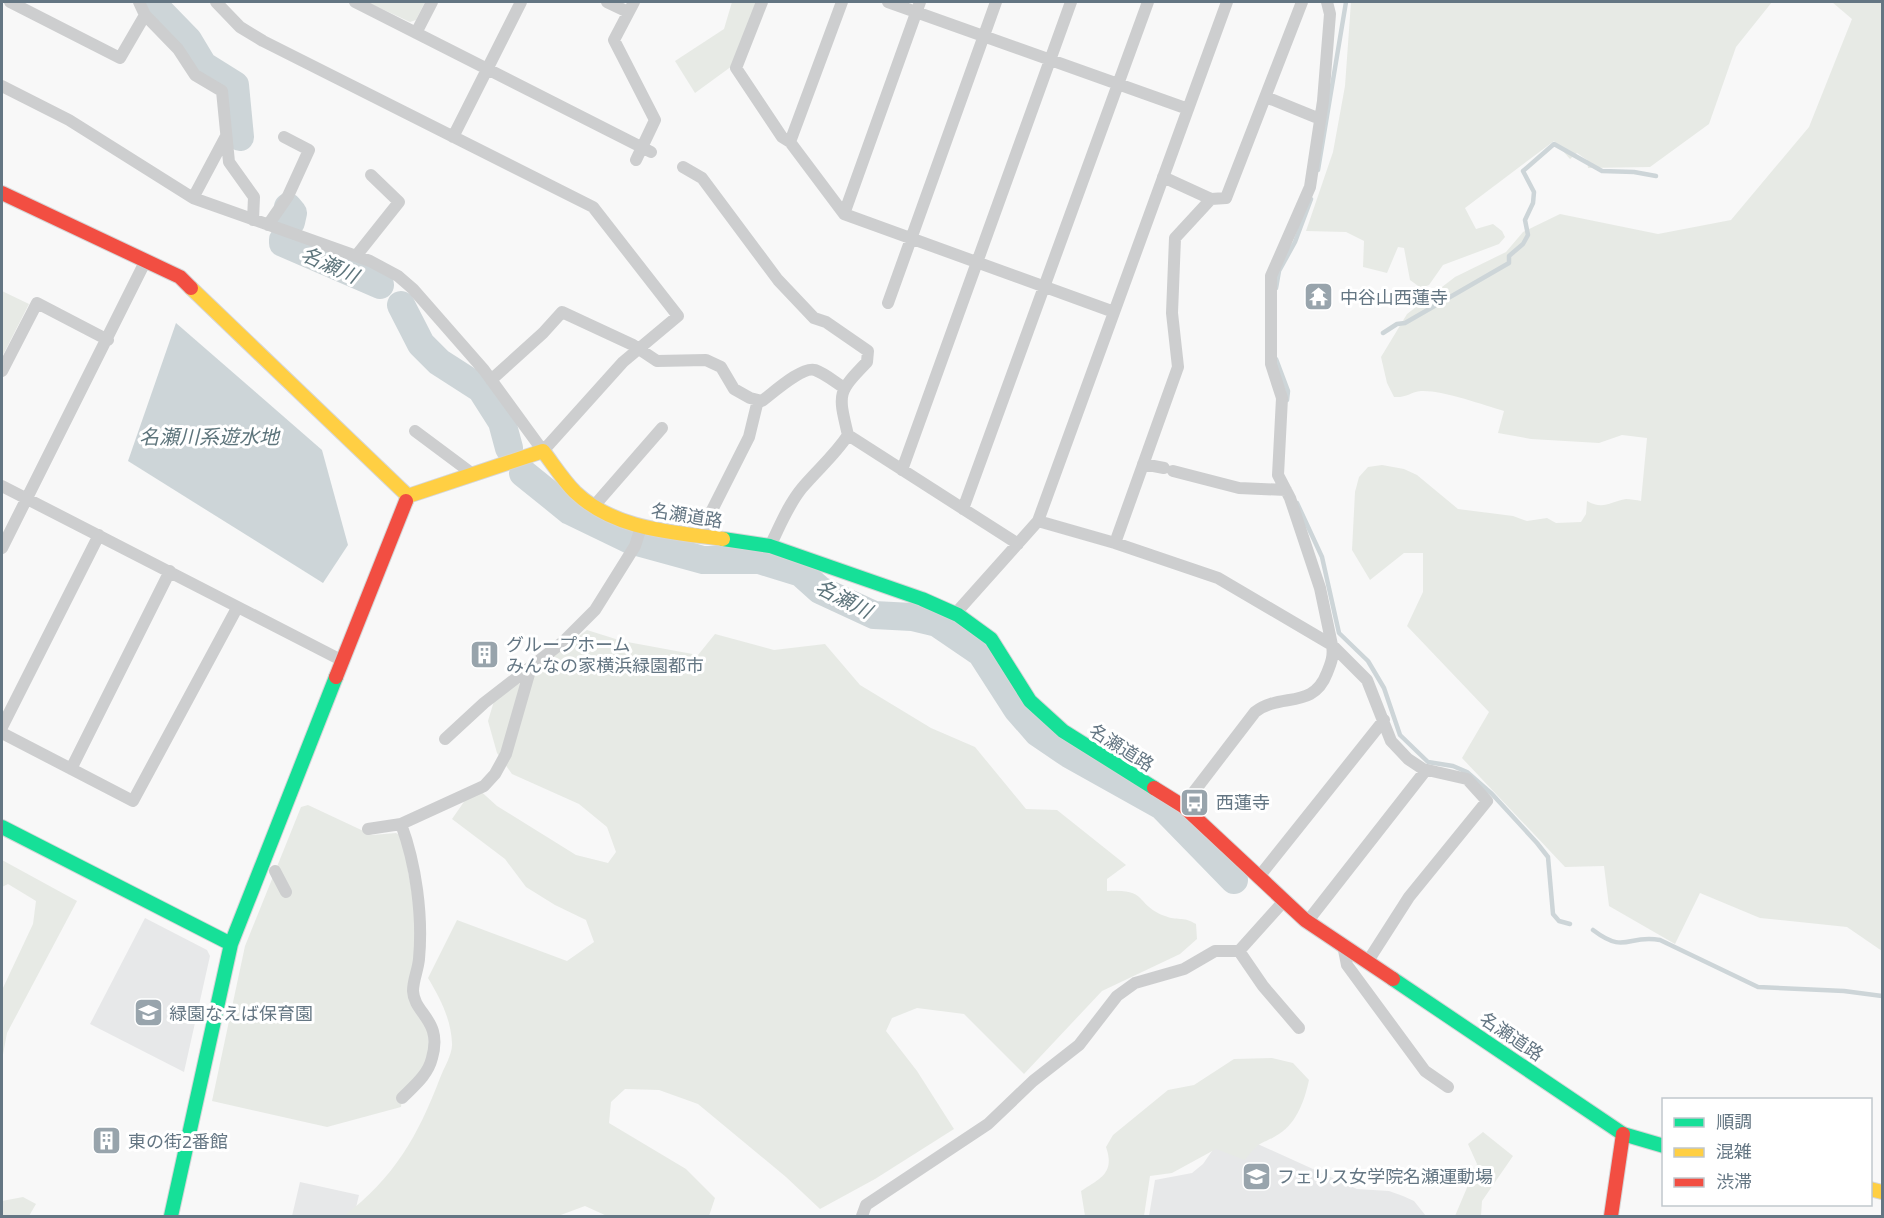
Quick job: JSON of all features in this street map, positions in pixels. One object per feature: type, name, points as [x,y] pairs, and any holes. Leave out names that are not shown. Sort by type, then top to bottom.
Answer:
[{"type":"street","points":[[10,2],[120,58],[145,15]]},
{"type":"street","points":[[139,2],[145,15],[178,50],[195,75],[222,91],[229,162],[254,197],[253,220]]},
{"type":"street","points":[[171,1216],[231,944],[341,660],[408,496],[543,451],[623,362],[678,316],[600,209],[263,41],[240,27],[216,2]]},
{"type":"street","points":[[355,2],[646,150]]},
{"type":"street","points":[[416,33],[432,2]]},
{"type":"street","points":[[453,137],[521,2]]},
{"type":"street","points":[[607,2],[631,7],[614,40],[655,120],[646,150],[636,160]]},
{"type":"street","points":[[762,2],[736,68],[782,136],[790,142],[844,214],[1114,312]]},
{"type":"street","points":[[790,142],[842,2]]},
{"type":"street","points":[[888,2],[918,7],[984,36],[1188,109]]},
{"type":"street","points":[[888,303],[996,2]]},
{"type":"street","points":[[903,470],[1071,2]]},
{"type":"street","points":[[963,509],[1148,2]]},
{"type":"street","points":[[955,614],[1038,521],[1227,2]]},
{"type":"street","points":[[1163,177],[1211,199],[1226,198],[1302,2]]},
{"type":"street","points":[[1183,806],[1255,712],[1265,704],[1308,697],[1319,689],[1334,655],[1320,588],[1286,490],[1278,475],[1282,398],[1271,364],[1271,276],[1310,187],[1320,119],[1330,14],[1327,2]]},
{"type":"street","points":[[844,214],[918,7]]},
{"type":"street","points":[[2,86],[69,120],[193,198],[384,268],[413,289],[491,380],[543,451]]},
{"type":"street","points":[[1266,97],[1320,119]]},
{"type":"street","points":[[193,198],[226,136]]},
{"type":"street","points":[[268,225],[288,196],[309,150],[284,137]]},
{"type":"street","points":[[683,167],[702,178],[778,280],[814,318],[826,322],[869,348],[867,362],[843,387],[840,403],[848,435],[1018,544]]},
{"type":"street","points":[[356,256],[399,202],[371,175]]},
{"type":"street","points":[[2,193],[180,277],[408,496]]},
{"type":"street","points":[[1115,543],[1178,367],[1172,313],[1175,238],[1211,199]]},
{"type":"street","points":[[2,548],[145,262]]},
{"type":"street","points":[[2,371],[37,303],[108,340]]},
{"type":"street","points":[[491,380],[543,333],[562,312],[638,349],[657,361],[706,360],[721,368],[734,389],[758,400],[762,400],[808,370],[815,370],[843,387]]},
{"type":"street","points":[[699,536],[749,437],[758,400]]},
{"type":"street","points":[[594,506],[662,428]]},
{"type":"street","points":[[415,431],[474,474]]},
{"type":"street","points":[[770,546],[788,509],[802,488],[835,455],[848,435]]},
{"type":"street","name":"名瀬道路","points":[[543,451],[573,490],[594,506],[622,521],[638,536],[699,536],[770,546],[922,599],[955,614],[991,639],[1030,701],[1063,731],[1183,806],[1307,922],[1623,1134],[1662,1145]]},
{"type":"street","points":[[1143,464],[1239,488],[1286,490]]},
{"type":"street","points":[[2,486],[341,660]]},
{"type":"street","points":[[1038,521],[1115,543],[1218,578],[1332,645],[1367,680],[1392,741],[1408,759],[1426,770],[1467,779],[1486,801],[1409,897],[1368,961]]},
{"type":"street","points":[[2,727],[99,535]]},
{"type":"street","points":[[445,738],[484,703],[563,642],[595,609],[638,536]]},
{"type":"street","points":[[70,769],[170,571]]},
{"type":"street","points":[[2,733],[133,801],[237,608]]},
{"type":"street","points":[[368,829],[401,824],[484,786],[495,774],[506,753],[531,666]]},
{"type":"street","points":[[1258,878],[1384,720]]},
{"type":"street","points":[[1307,922],[1426,770]]},
{"type":"street","points":[[401,824],[408,843],[417,906],[419,960],[413,992],[416,1002],[430,1019],[434,1041],[432,1058],[424,1075],[402,1098]]},
{"type":"street","points":[[2,827],[231,944]]},
{"type":"street","points":[[275,871],[286,892]]},
{"type":"street","points":[[862,1216],[866,1205],[988,1124],[1033,1081],[1079,1045],[1117,996],[1135,983],[1184,969],[1215,951],[1239,951],[1284,901]]},
{"type":"street","points":[[1343,945],[1347,965],[1425,1071],[1448,1087]]},
{"type":"street","points":[[1239,951],[1263,986],[1299,1028]]},
{"type":"street","points":[[1611,1216],[1623,1134]]},
{"type":"shaded area","points":[[367,2],[425,2],[416,20],[410,22]]},
{"type":"shaded area","points":[[732,2],[757,2],[732,66],[695,93],[675,61],[724,29]]},
{"type":"shaded area","points":[[1351,2],[1772,2],[1736,47],[1709,124],[1650,167],[1588,168],[1587,160],[1577,153],[1570,159],[1554,141],[1465,208],[1476,229],[1493,224],[1502,231],[1505,237],[1499,244],[1443,265],[1429,285],[1421,288],[1410,280],[1404,248],[1398,247],[1387,273],[1363,267],[1364,241],[1346,232],[1306,231],[1333,152],[1345,86]]},
{"type":"shaded area","points":[[1832,2],[1882,2],[1882,951],[1847,927],[1760,918],[1700,893],[1675,944],[1609,906],[1604,866],[1565,867],[1462,758],[1489,712],[1407,626],[1423,592],[1423,553],[1404,553],[1370,580],[1352,550],[1355,492],[1359,477],[1368,467],[1382,465],[1404,469],[1417,475],[1458,509],[1513,516],[1527,521],[1547,518],[1556,523],[1581,522],[1586,514],[1587,501],[1602,505],[1626,499],[1641,501],[1647,438],[1622,435],[1599,443],[1531,439],[1498,433],[1504,411],[1463,398],[1430,391],[1394,397],[1387,383],[1381,357],[1407,314],[1455,277],[1506,252],[1523,232],[1560,214],[1658,234],[1731,220],[1809,127],[1852,19]]},
{"type":"shaded area","points":[[2,291],[29,304],[2,357]]},
{"type":"shaded area","points":[[587,630],[622,641],[698,655],[715,634],[774,650],[825,644],[860,685],[931,728],[975,747],[1026,809],[1057,810],[1126,865],[1107,879],[1107,891],[1130,892],[1156,912],[1196,924],[1197,939],[1180,954],[1102,991],[1024,1074],[964,1014],[917,1008],[892,1018],[886,1031],[917,1071],[954,1129],[875,1179],[820,1209],[786,1177],[698,1104],[659,1090],[625,1089],[611,1102],[609,1123],[686,1169],[715,1198],[709,1216],[607,1216],[585,1206],[558,1216],[344,1216],[377,1187],[403,1154],[423,1119],[450,1056],[452,1043],[450,1026],[441,1001],[428,978],[457,920],[567,961],[594,942],[586,920],[526,887],[505,859],[452,819],[475,786],[497,806],[576,855],[608,863],[616,852],[607,827],[579,804],[512,774],[497,753],[488,721],[494,701]]},
{"type":"shaded area","points":[[308,805],[372,835],[396,833],[402,836],[413,899],[416,935],[411,990],[427,1021],[430,1058],[402,1098],[401,1107],[327,1127],[212,1101],[245,946],[301,807]]},
{"type":"shaded area","points":[[2,860],[77,901],[7,1033],[2,1060],[2,990],[33,924],[36,901],[8,884],[2,887]]},
{"type":"shaded area","points":[[145,918],[207,950],[210,956],[184,1072],[90,1024]]},
{"type":"shaded area","points":[[1272,1058],[1293,1063],[1309,1080],[1299,1110],[1291,1124],[1258,1146],[1245,1160],[1216,1149],[1172,1173],[1150,1176],[1144,1216],[1085,1216],[1081,1191],[1100,1178],[1107,1169],[1109,1163],[1106,1147],[1113,1135],[1168,1090],[1194,1085],[1234,1059]]},
{"type":"shaded area","points":[[1483,1132],[1513,1156],[1482,1201],[1481,1216],[1455,1216],[1477,1164],[1468,1144]]},
{"type":"shaded area","name":"フェリス女学院名瀬運動場","points":[[1240,1136],[1357,1189],[1389,1191],[1403,1196],[1414,1201],[1426,1216],[1149,1216],[1155,1180],[1192,1173],[1203,1164],[1219,1141]]},
{"type":"shaded area","points":[[300,1182],[359,1195],[354,1216],[292,1216]]},
{"type":"shaded area","points":[[23,1197],[36,1204],[29,1216],[2,1216],[2,1201]]},
{"type":"water","name":"名瀬川系遊水地","points":[[176,323],[322,450],[348,545],[323,583],[128,461]]},
{"type":"waterway","name":"名瀬川","points":[[151,2],[188,40],[203,65],[235,85],[240,137]]},
{"type":"waterway","points":[[1318,170],[1346,2]]},
{"type":"waterway","points":[[1383,333],[1397,324],[1405,323],[1509,263],[1509,256],[1523,244],[1528,235],[1525,220],[1533,203],[1534,192],[1523,171],[1554,144],[1602,171],[1634,172],[1656,176]]},
{"type":"waterway","points":[[1276,288],[1279,271],[1295,242],[1311,199]]},
{"type":"waterway","name":"名瀬川","points":[[288,207],[293,213],[291,222]]},
{"type":"waterway","name":"名瀬川","points":[[283,240],[283,243],[380,285]]},
{"type":"waterway","name":"名瀬川","points":[[401,305],[421,344],[439,362],[481,389],[502,422],[509,448]]},
{"type":"waterway","points":[[1276,359],[1288,391],[1287,400]]},
{"type":"waterway","name":"名瀬川","points":[[523,473],[570,511],[630,540],[703,560],[759,560],[801,573],[820,590],[874,615],[912,617],[937,623],[981,653],[1017,709],[1038,733],[1069,754],[1162,806],[1234,880]]},
{"type":"waterway","points":[[1297,503],[1322,557],[1339,633],[1368,661],[1384,688],[1400,735],[1428,762],[1453,766],[1467,772],[1492,794],[1537,843],[1548,857],[1553,914],[1559,921],[1570,924]]},
{"type":"waterway","points":[[1593,930],[1620,943],[1640,939],[1660,940],[1758,987],[1844,991],[1882,996]]},
{"type":"traffic: fast","points":[[723,539],[770,546],[922,599],[958,615],[991,639],[1030,701],[1063,731],[1154,788]]},
{"type":"traffic: fast","points":[[171,1216],[231,944],[336,677]]},
{"type":"traffic: fast","points":[[2,827],[231,944]]},
{"type":"traffic: fast","points":[[1393,979],[1623,1134],[1662,1145]]},
{"type":"traffic: slow","points":[[191,288],[408,496]]},
{"type":"traffic: slow","points":[[406,501],[408,496],[543,451],[575,492],[591,505],[608,514],[645,527],[723,539]]},
{"type":"traffic: slow","points":[[1872,1190],[1882,1192]]},
{"type":"traffic: jam","points":[[2,193],[180,277],[191,288]]},
{"type":"traffic: jam","points":[[336,677],[406,501]]},
{"type":"traffic: jam","points":[[1154,788],[1183,806],[1305,920],[1393,979]]},
{"type":"traffic: jam","points":[[1611,1216],[1623,1134]]},
{"type":"place","name":"中谷山西蓮寺","points":[[1319,297]]},
{"type":"place","name":"グループホーム みんなの家横浜緑園都市","points":[[485,654]]},
{"type":"place","name":"西蓮寺","points":[[1195,802]]},
{"type":"place","name":"緑園なえば保育園","points":[[148,1013]]},
{"type":"place","name":"東の街2番館","points":[[107,1141]]},
{"type":"place","name":"フェリス女学院名瀬運動場","points":[[1256,1176]]}]
